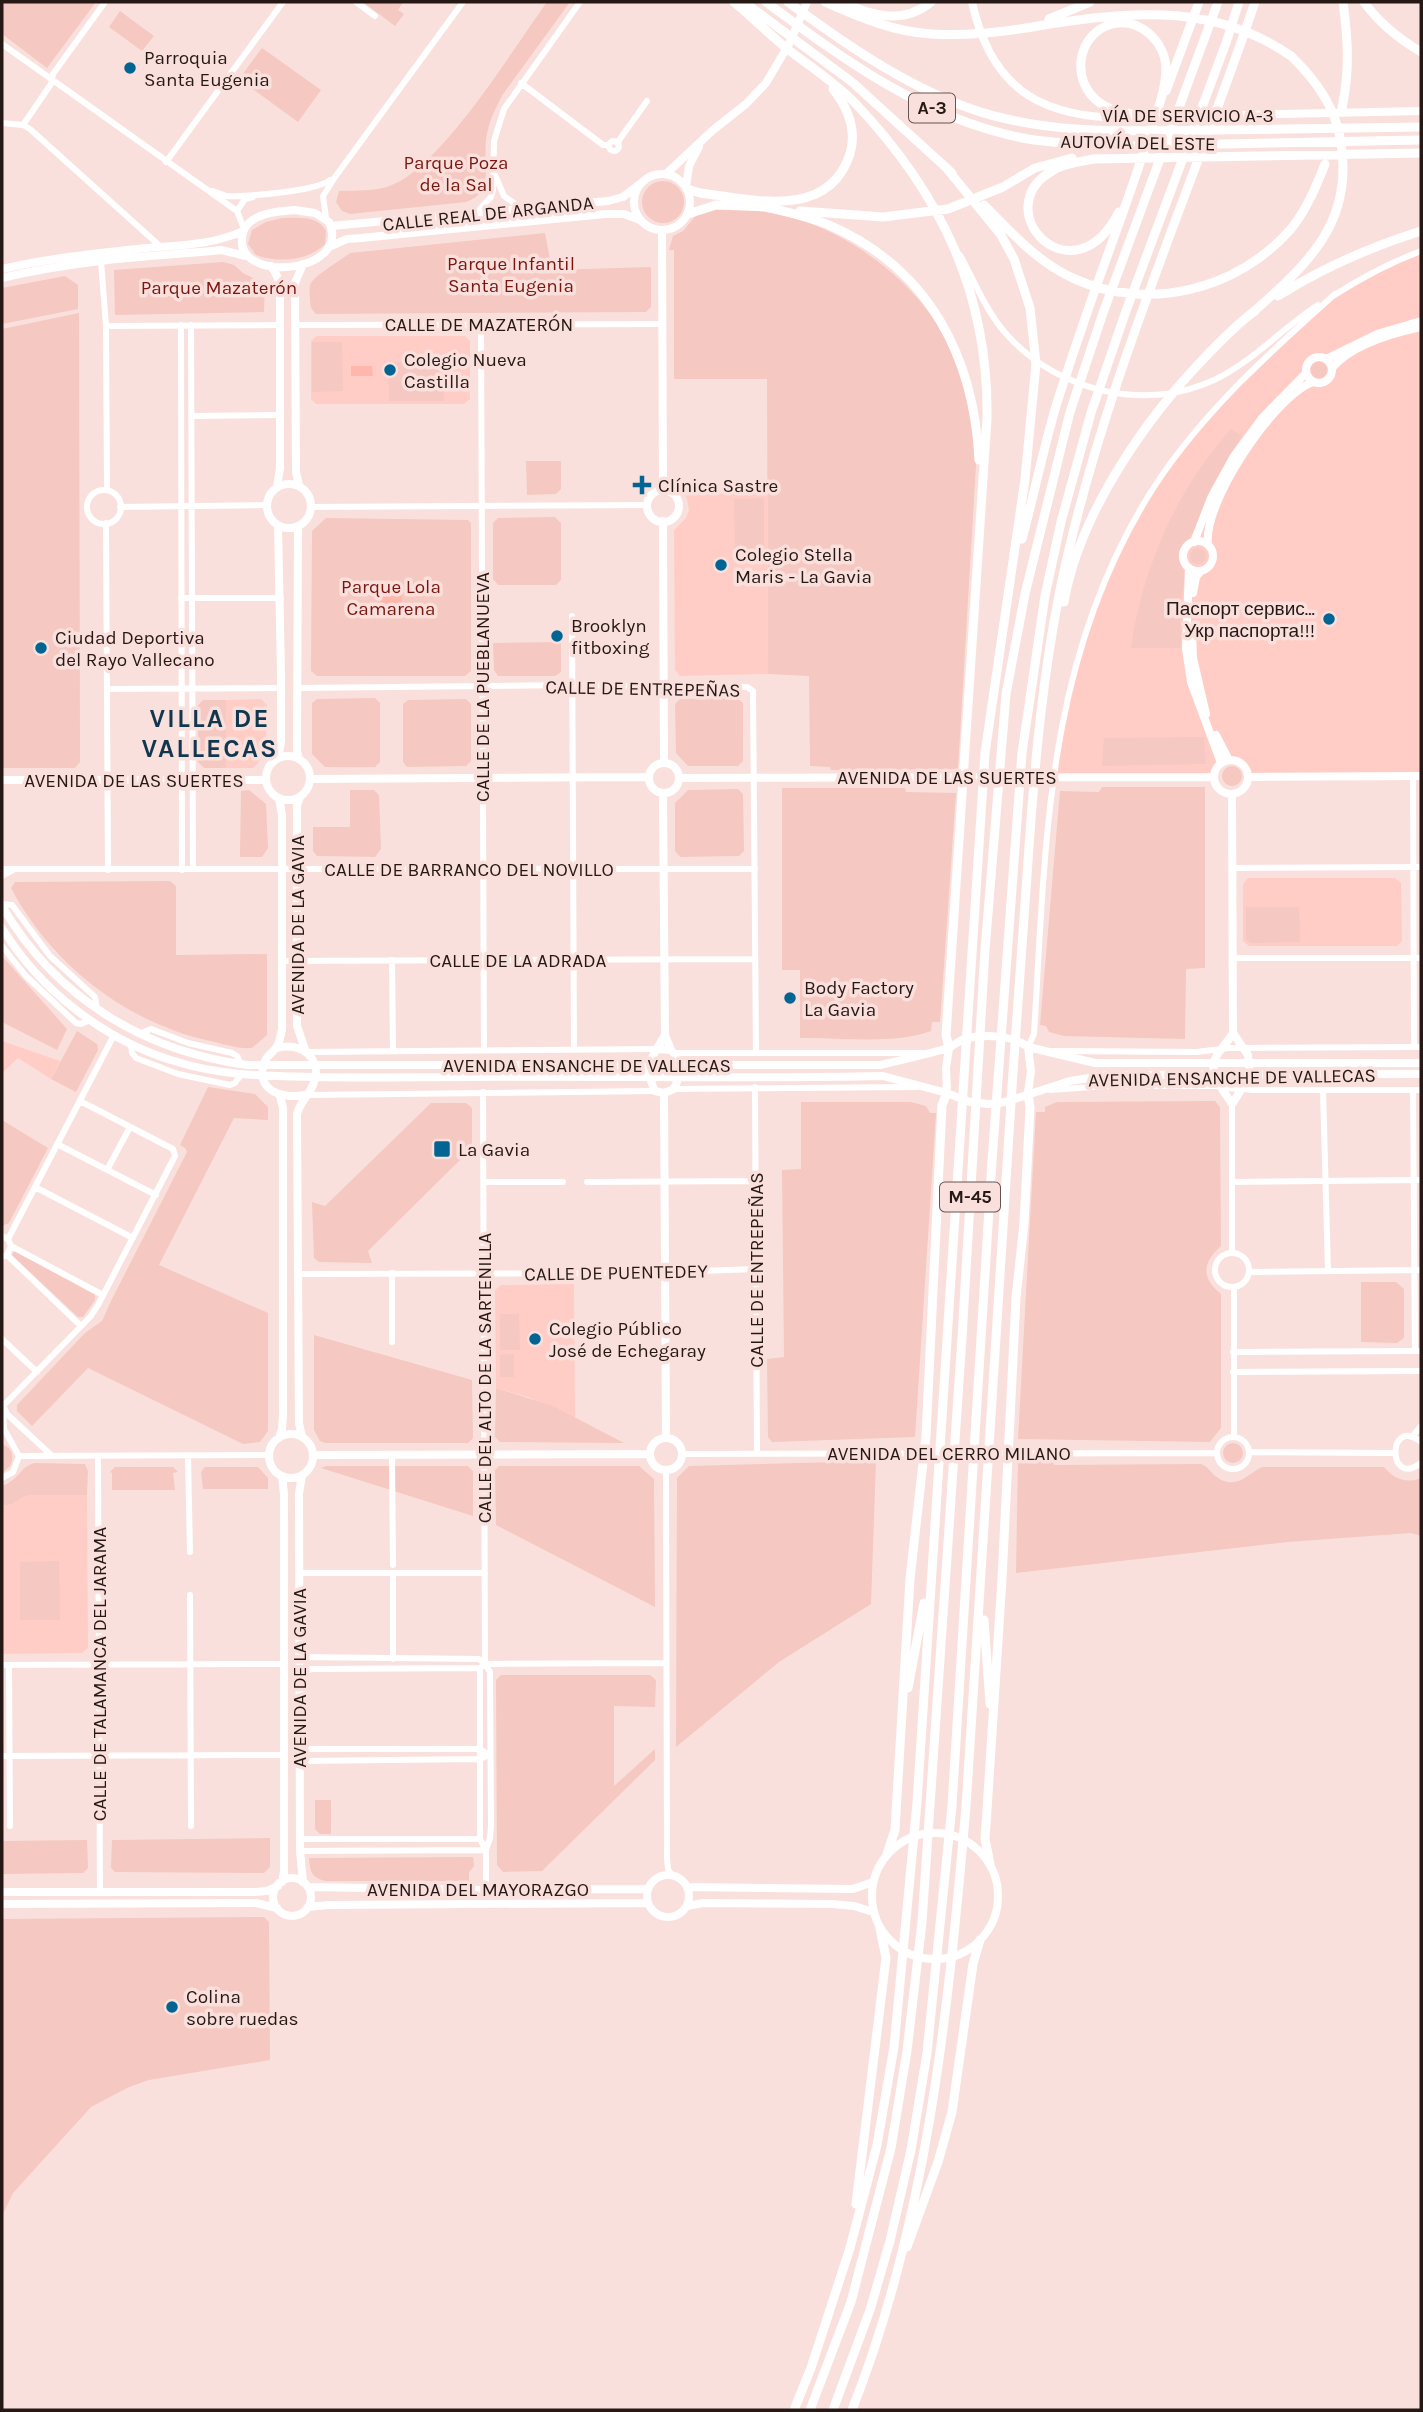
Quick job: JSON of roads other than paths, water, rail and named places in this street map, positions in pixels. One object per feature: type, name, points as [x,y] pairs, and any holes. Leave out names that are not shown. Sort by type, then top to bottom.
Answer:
[{"type":"highway","points":[[734,2],[856,104],[898,153],[925,192],[947,232],[963,269],[984,347],[987,407],[946,1035],[949,1048]]},
{"type":"highway","points":[[744,2],[852,82],[909,132],[988,213],[1030,250],[1051,266],[1076,279],[1128,293],[1172,294],[1196,288],[1236,272],[1275,245],[1291,228],[1306,206],[1325,164]]},
{"type":"highway","name":"AUTOVÍA DEL ESTE","points":[[765,2],[860,70],[903,95],[965,122],[1028,138],[1124,146],[1421,140]]},
{"type":"highway","name":"AUTOVÍA DEL ESTE","points":[[788,2],[840,40],[908,81],[967,108],[1026,123],[1129,131],[1421,127]]},
{"type":"highway","points":[[825,2],[871,21],[929,34],[989,33],[1027,28],[1133,7],[1176,6],[1212,12],[1271,39],[1287,52],[1314,81],[1332,112],[1339,133],[1343,158],[1341,197],[1335,218],[1314,255],[1193,370],[1159,412],[1123,464],[1078,549],[1065,596],[1055,651],[1047,671]]},
{"type":"highway","points":[[842,2],[883,16],[910,15],[931,2]]},
{"type":"highway","points":[[1027,28],[1090,2]]},
{"type":"highway","points":[[1152,119],[1199,2]]},
{"type":"highway","name":"M-45","points":[[810,2410],[851,2302],[891,2148],[907,2051],[922,1922],[986,937],[1006,694],[1025,594],[1070,412],[1103,313],[1217,2]]},
{"type":"highway","name":"M-45","points":[[833,2410],[870,2310],[890,2241],[911,2150],[927,2053],[952,1806],[993,1148],[1021,753],[1043,608],[1061,522],[1091,413],[1239,2]]},
{"type":"highway","points":[[1226,43],[1246,2]]},
{"type":"highway","points":[[852,2410],[884,2321],[925,2155],[941,2054],[956,1926],[1036,754],[1059,595],[1106,411],[1255,2]]},
{"type":"highway","points":[[1342,108],[1348,80],[1349,42],[1343,2]]},
{"type":"highway","points":[[1364,2],[1401,40],[1421,52]]},
{"type":"highway","points":[[1013,574],[1056,407],[1137,176],[1166,69],[1163,54],[1155,39],[1140,27],[1126,23],[1113,24],[1098,31],[1081,54],[1079,69],[1086,88],[1100,103],[1118,111],[1152,119]]},
{"type":"highway","points":[[687,188],[700,193],[786,202],[803,200],[820,193],[834,182],[850,152],[853,135],[849,115],[841,99],[823,77]]},
{"type":"highway","points":[[688,214],[716,205],[883,217],[948,209],[1003,187],[1035,168],[1059,160],[1082,157],[1119,159],[1421,155]]},
{"type":"highway","points":[[1094,159],[1052,170],[1039,180],[1031,191],[1027,211],[1032,228],[1043,242],[1058,250],[1072,252],[1094,244],[1110,229],[1137,176]]},
{"type":"highway","points":[[765,207],[818,221],[858,240],[903,275],[939,318],[956,348],[968,378],[979,457],[979,524]]},
{"type":"highway","points":[[794,2410],[811,2368],[850,2248],[877,2145],[894,2046],[917,1803],[985,753],[1013,574],[1036,364],[1031,308],[1014,259],[988,213]]},
{"type":"highway","points":[[1251,314],[1305,279],[1343,259],[1421,231]]},
{"type":"highway","points":[[887,1854],[895,1830],[910,1579],[926,1436],[942,1105],[947,1093]]},
{"type":"highway","points":[[990,1864],[985,1839],[1002,1592],[1016,1297],[1024,1223],[1030,1108],[1024,1095]]},
{"type":"highway","points":[[899,1756],[909,1680],[922,1621],[936,1508]]},
{"type":"highway","points":[[986,1512],[984,1631],[991,1737]]},
{"type":"highway","points":[[850,2248],[886,1958],[880,1928]]},
{"type":"highway","points":[[902,2255],[910,2241],[952,2112],[973,1964],[980,1940]]},
{"type":"main road","points":[[666,174],[757,94],[775,70],[807,2]]},
{"type":"main road","name":"VÍA DE SERVICIO A-3","points":[[973,6],[979,32],[1003,74],[1017,88],[1048,106],[1073,113],[1111,118],[1152,119],[1420,111]]},
{"type":"main road","points":[[687,188],[676,178],[666,174],[654,174],[640,184],[636,191],[634,206],[640,220],[648,226],[662,230],[672,229],[681,223],[688,214],[691,198],[687,188],[688,166],[703,141]]},
{"type":"main road","name":"CALLE REAL DE ARGANDA","points":[[331,226],[618,200],[640,184]]},
{"type":"main road","points":[[2,269],[54,259],[220,240],[243,230],[252,221],[274,212],[306,211],[326,218],[333,233],[331,246],[322,256],[303,264],[255,263],[246,257],[221,250],[101,261],[34,270],[2,278]]},
{"type":"main road","name":"CALLE REAL DE ARGANDA","points":[[331,246],[346,239],[361,237],[614,213],[640,220]]},
{"type":"main road","points":[[243,230],[241,244],[246,257]]},
{"type":"main road","points":[[662,230],[663,490]]},
{"type":"main road","points":[[299,485],[296,472],[295,283],[303,264]]},
{"type":"main road","points":[[271,265],[280,285],[281,415],[280,470],[277,487],[268,498],[267,505],[272,520],[278,525],[285,528],[298,526],[310,515],[312,507],[309,494],[299,485],[292,483],[277,487]]},
{"type":"main road","points":[[1326,359],[1377,334],[1421,321]]},
{"type":"main road","points":[[1225,762],[1206,712],[1193,658],[1193,591],[1196,577],[1213,560],[1207,537],[1213,514],[1239,460],[1281,406],[1303,386],[1326,381],[1332,368],[1359,349],[1421,327]]},
{"type":"main road","points":[[1225,762],[1201,713],[1191,682],[1186,649],[1189,568],[1183,556],[1186,547],[1194,542],[1211,498],[1234,456],[1262,418],[1306,373],[1307,365],[1312,359],[1326,359],[1332,368]]},
{"type":"main road","points":[[1306,373],[1313,383]]},
{"type":"main road","points":[[663,490],[673,494],[678,503],[677,513],[673,518],[663,521],[653,518],[647,505],[654,492],[663,490]]},
{"type":"main road","points":[[663,521],[663,763]]},
{"type":"main road","points":[[278,525],[281,742],[278,758],[269,767],[266,779],[270,791],[279,798],[287,800],[300,797],[310,779],[307,767],[292,756],[278,758]]},
{"type":"main road","points":[[298,526],[296,751],[299,759]]},
{"type":"main road","points":[[1194,542],[1208,545]]},
{"type":"main road","points":[[1189,568],[1201,570]]},
{"type":"main road","points":[[1225,762],[1214,776],[1219,789],[1231,794],[1243,788],[1248,777]]},
{"type":"main road","points":[[1225,762],[1241,764],[1248,777]]},
{"type":"main road","points":[[663,763],[676,769],[680,778],[675,789],[663,794],[652,789],[648,777],[653,767],[663,763]]},
{"type":"main road","name":"AVENIDA DE LAS SUERTES","points":[[680,778],[1214,776]]},
{"type":"main road","points":[[1248,777],[1417,776]]},
{"type":"main road","points":[[310,779],[648,777]]},
{"type":"main road","name":"AVENIDA DE LAS SUERTES","points":[[2,780],[266,779]]},
{"type":"main road","points":[[660,1092],[674,1089],[680,1077],[680,1066],[665,1035],[663,794]]},
{"type":"main road","points":[[1231,794],[1233,1034],[1250,1063],[1250,1076],[1231,1104],[1214,1077],[1214,1063],[1233,1034]]},
{"type":"main road","name":"AVENIDA DE LA GAVIA","points":[[300,797],[297,805],[296,870],[297,1029],[314,1065],[315,1077]]},
{"type":"main road","name":"AVENIDA DE LA GAVIA","points":[[264,1066],[270,1053],[277,1048],[282,1029],[282,815],[279,798]]},
{"type":"main road","name":"AVENIDA ENSANCHE DE VALLECAS","points":[[2,905],[24,941],[45,965],[72,992],[97,1011],[138,1035],[176,1050],[241,1064],[880,1065],[949,1048],[964,1039],[987,1036],[1005,1038],[1028,1047],[1095,1063],[1421,1063]]},
{"type":"main road","name":"AVENIDA ENSANCHE DE VALLECAS","points":[[2,928],[33,970],[60,996],[114,1035],[172,1061],[240,1076],[883,1076],[970,1102],[989,1104],[1085,1078],[1108,1075],[1214,1077],[1421,1074]]},
{"type":"main road","points":[[665,1035],[651,1055],[648,1076],[660,1092],[664,1182],[666,1438]]},
{"type":"main road","points":[[277,1048],[293,1045],[306,1052]]},
{"type":"main road","points":[[1024,1095],[1031,1071],[1028,1047]]},
{"type":"main road","points":[[947,1093],[946,1068],[949,1048]]},
{"type":"main road","name":"AVENIDA ENSANCHE DE VALLECAS","points":[[656,1049],[673,1051]]},
{"type":"main road","points":[[264,1066],[264,1077],[270,1089],[280,1096],[305,1095]]},
{"type":"main road","points":[[302,1437],[299,1423],[297,1114],[315,1077]]},
{"type":"main road","points":[[279,1438],[286,1434],[302,1437],[310,1444],[312,1462],[302,1475],[282,1476],[275,1471],[269,1455],[279,1438],[283,1416],[283,1108],[280,1096]]},
{"type":"main road","points":[[666,1438],[677,1443],[681,1454],[678,1464],[666,1470],[656,1466],[650,1454],[656,1441],[666,1438]]},
{"type":"main road","points":[[313,1455],[650,1454]]},
{"type":"main road","name":"AVENIDA DE LA GAVIA","points":[[302,1475],[299,1494],[300,1851],[306,1885]]},
{"type":"main road","name":"AVENIDA DE LA GAVIA","points":[[280,1884],[284,1872],[285,1755],[282,1476]]},
{"type":"main road","points":[[927,1833],[955,1835],[979,1850],[990,1864],[997,1883],[998,1904],[992,1923],[980,1940],[969,1949],[956,1955],[928,1959],[901,1950],[880,1928],[873,1912],[873,1882],[878,1867],[900,1842],[927,1833]]},
{"type":"main road","points":[[687,1906],[687,1887],[672,1876],[657,1878],[648,1889],[648,1903],[656,1914],[662,1917],[676,1916],[687,1906],[703,1903],[832,1904],[854,1906],[873,1912]]},
{"type":"main road","points":[[2,1892],[256,1892],[267,1891],[280,1884],[290,1879],[306,1885],[311,1896],[308,1907],[299,1915],[281,1913],[277,1908],[274,1896],[280,1884]]},
{"type":"main road","points":[[687,1887],[853,1889],[873,1882]]},
{"type":"main road","name":"AVENIDA DEL MAYORAZGO","points":[[306,1885],[486,1890],[648,1889]]},
{"type":"main road","points":[[2,1904],[256,1903],[277,1908]]},
{"type":"main road","name":"AVENIDA DEL MAYORAZGO","points":[[308,1907],[648,1903]]},
{"type":"street","points":[[23,125],[106,2]]},
{"type":"street","points":[[166,162],[283,2]]},
{"type":"street","points":[[356,2],[374,16]]},
{"type":"street","points":[[326,218],[323,196],[335,177],[463,2]]},
{"type":"street","points":[[476,212],[491,197],[496,129],[504,108],[580,2]]},
{"type":"street","points":[[2,44],[237,211],[243,230]]},
{"type":"street","points":[[521,83],[603,145],[613,144],[647,101]]},
{"type":"street","points":[[2,122],[23,125],[161,247]]},
{"type":"street","points":[[494,171],[504,196],[521,208]]},
{"type":"street","points":[[210,191],[230,196],[261,194],[323,186],[335,177]]},
{"type":"street","points":[[305,189],[323,196]]},
{"type":"street","points":[[237,211],[245,200],[261,194]]},
{"type":"street","points":[[947,232],[988,307],[1007,336],[1026,354],[1050,370],[1084,386],[1121,395],[1150,395],[1198,386],[1244,363],[1307,312],[1335,294],[1375,270],[1421,251]]},
{"type":"street","points":[[101,261],[106,326],[107,490]]},
{"type":"street","points":[[1028,1047],[1034,1034],[1052,777],[1075,663],[1105,579],[1136,518],[1183,447],[1244,376],[1335,294]]},
{"type":"street","name":"CALLE DE LA PUEBLANUEVA","points":[[481,324],[484,1050]]},
{"type":"street","name":"CALLE DE MAZATERÓN","points":[[296,325],[663,324]]},
{"type":"street","points":[[181,325],[182,870]]},
{"type":"street","points":[[191,325],[192,869]]},
{"type":"street","points":[[106,326],[280,325]]},
{"type":"street","points":[[191,416],[281,415]]},
{"type":"street","points":[[107,490],[115,494],[120,507],[117,517],[106,523],[94,520],[87,506],[93,494],[107,490]]},
{"type":"street","points":[[120,507],[267,505]]},
{"type":"street","points":[[312,507],[647,505]]},
{"type":"street","points":[[106,523],[108,870]]},
{"type":"street","points":[[181,598],[281,598]]},
{"type":"street","points":[[572,616],[574,1049]]},
{"type":"street","name":"CALLE DE ENTREPEÑAS","points":[[297,688],[572,685],[747,687],[753,691],[755,1052]]},
{"type":"street","points":[[107,689],[281,688]]},
{"type":"street","points":[[1417,776],[1413,867],[1418,1047]]},
{"type":"street","points":[[1232,867],[1421,867]]},
{"type":"street","name":"CALLE DE BARRANCO DEL NOVILLO","points":[[2,869],[755,869]]},
{"type":"street","name":"CALLE DE BARRANCO DEL NOVILLO","points":[[2,876],[15,870]]},
{"type":"street","name":"AVENIDA ENSANCHE DE VALLECAS","points":[[2,946],[26,976],[76,1023],[90,1020]]},
{"type":"street","points":[[1232,958],[1417,958]]},
{"type":"street","name":"CALLE DE LA ADRADA","points":[[281,961],[755,959]]},
{"type":"street","points":[[392,960],[393,1051]]},
{"type":"street","points":[[81,1325],[5,1256],[7,1240],[114,1035]]},
{"type":"street","name":"AVENIDA ENSANCHE DE VALLECAS","points":[[1049,1051],[1418,1047]]},
{"type":"street","name":"AVENIDA ENSANCHE DE VALLECAS","points":[[306,1052],[656,1049]]},
{"type":"street","name":"AVENIDA ENSANCHE DE VALLECAS","points":[[673,1051],[932,1053]]},
{"type":"street","name":"AVENIDA ENSANCHE DE VALLECAS","points":[[1045,1090],[1107,1086],[1220,1086],[1251,1090],[1417,1090]]},
{"type":"street","name":"CALLE DE ENTREPEÑAS","points":[[755,1087],[757,1453]]},
{"type":"street","name":"AVENIDA ENSANCHE DE VALLECAS","points":[[674,1089],[922,1087]]},
{"type":"street","points":[[1323,1090],[1328,1271]]},
{"type":"street","points":[[1233,1352],[1418,1351],[1417,1090]]},
{"type":"street","name":"CALLE DEL ALTO DE LA SARTENILLA","points":[[483,1092],[485,1573],[480,1839],[486,1850]]},
{"type":"street","name":"AVENIDA ENSANCHE DE VALLECAS","points":[[305,1095],[660,1092]]},
{"type":"street","points":[[19,1456],[4,1429],[3,1406],[90,1317],[176,1156],[173,1149],[80,1101]]},
{"type":"street","points":[[1231,1104],[1232,1253]]},
{"type":"street","points":[[107,1170],[130,1127]]},
{"type":"street","points":[[57,1144],[156,1195]]},
{"type":"street","points":[[1232,1182],[1418,1180]]},
{"type":"street","points":[[587,1182],[755,1181]]},
{"type":"street","points":[[485,1182],[563,1182]]},
{"type":"street","points":[[35,1187],[133,1238]]},
{"type":"street","points":[[7,1240],[103,1295]]},
{"type":"street","points":[[1232,1253],[1243,1256],[1250,1272],[1245,1283],[1234,1288],[1220,1283],[1215,1269],[1222,1256],[1232,1253]]},
{"type":"street","name":"CALLE DE PUENTEDEY","points":[[299,1273],[665,1273],[756,1269]]},
{"type":"street","points":[[1250,1272],[1417,1270]]},
{"type":"street","points":[[391,1273],[392,1342]]},
{"type":"street","points":[[1234,1288],[1234,1437]]},
{"type":"street","points":[[2,1339],[37,1372]]},
{"type":"street","points":[[1233,1372],[1421,1371]]},
{"type":"street","points":[[3,1406],[7,1414],[42,1449],[53,1456]]},
{"type":"street","points":[[1421,1426],[1412,1437],[1399,1441],[1394,1454],[1398,1463],[1407,1468],[1421,1463]]},
{"type":"street","points":[[1234,1437],[1245,1442],[1249,1452],[1245,1464],[1233,1469],[1222,1464],[1217,1453],[1223,1440],[1234,1437]]},
{"type":"street","points":[[1412,1437],[1421,1442]]},
{"type":"street","points":[[2,1439],[11,1443]]},
{"type":"street","points":[[1249,1452],[1394,1454]]},
{"type":"street","name":"AVENIDA DEL CERRO MILANO","points":[[681,1454],[1217,1453]]},
{"type":"street","points":[[19,1456],[269,1455]]},
{"type":"street","points":[[393,1455],[393,1658]]},
{"type":"street","points":[[2,1478],[13,1472],[19,1456]]},
{"type":"street","name":"CALLE DE TALAMANCA DEL JARAMA","points":[[97,1456],[100,1892]]},
{"type":"street","points":[[188,1456],[190,1552]]},
{"type":"street","points":[[666,1470],[667,1858],[672,1876]]},
{"type":"street","points":[[299,1573],[393,1569],[485,1573]]},
{"type":"street","points":[[190,1595],[191,1826]]},
{"type":"street","points":[[299,1657],[479,1659],[482,1666]]},
{"type":"street","points":[[299,1675],[311,1669],[666,1662]]},
{"type":"street","points":[[10,1826],[5,1756],[5,1665],[284,1664]]},
{"type":"street","name":"CALLE DEL ALTO DE LA SARTENILLA","points":[[482,1666],[490,1672],[491,1826],[486,1850],[486,1890]]},
{"type":"street","points":[[300,1749],[480,1749],[489,1755]]},
{"type":"street","points":[[5,1756],[285,1755]]},
{"type":"street","points":[[300,1760],[480,1759],[489,1755]]},
{"type":"street","points":[[300,1839],[480,1839]]},
{"type":"street","points":[[300,1851],[486,1850]]},
{"type":"place","name":"Parroquia Santa Eugenia","points":[[130,68]]},
{"type":"place","name":"Colegio Nueva Castilla","points":[[390,370]]},
{"type":"place","name":"Clínica Sastre","points":[[642,485]]},
{"type":"place","name":"Colegio Stella Maris - La Gavia","points":[[721,565]]},
{"type":"place","name":"Паспорт сервис... Укр паспорта!!!","points":[[1329,619]]},
{"type":"place","name":"Brooklyn fitboxing","points":[[557,636]]},
{"type":"place","name":"Ciudad Deportiva del Rayo Vallecano","points":[[41,648]]},
{"type":"place","name":"Body Factory La Gavia","points":[[790,998]]},
{"type":"place","name":"La Gavia","points":[[442,1149]]},
{"type":"place","name":"Colegio Público José de Echegaray","points":[[535,1339]]},
{"type":"place","name":"Colina sobre ruedas","points":[[172,2007]]},
{"type":"district","name":"VILLA DE VALLECAS","points":[[210,733]]},
{"type":"park label","name":"Parque Poza de la Sal","points":[[456,173]]},
{"type":"park label","name":"Parque Infantil Santa Eugenia","points":[[511,274]]},
{"type":"park label","name":"Parque Mazaterón","points":[[219,287]]},
{"type":"park label","name":"Parque Lola Camarena","points":[[391,597]]}]
